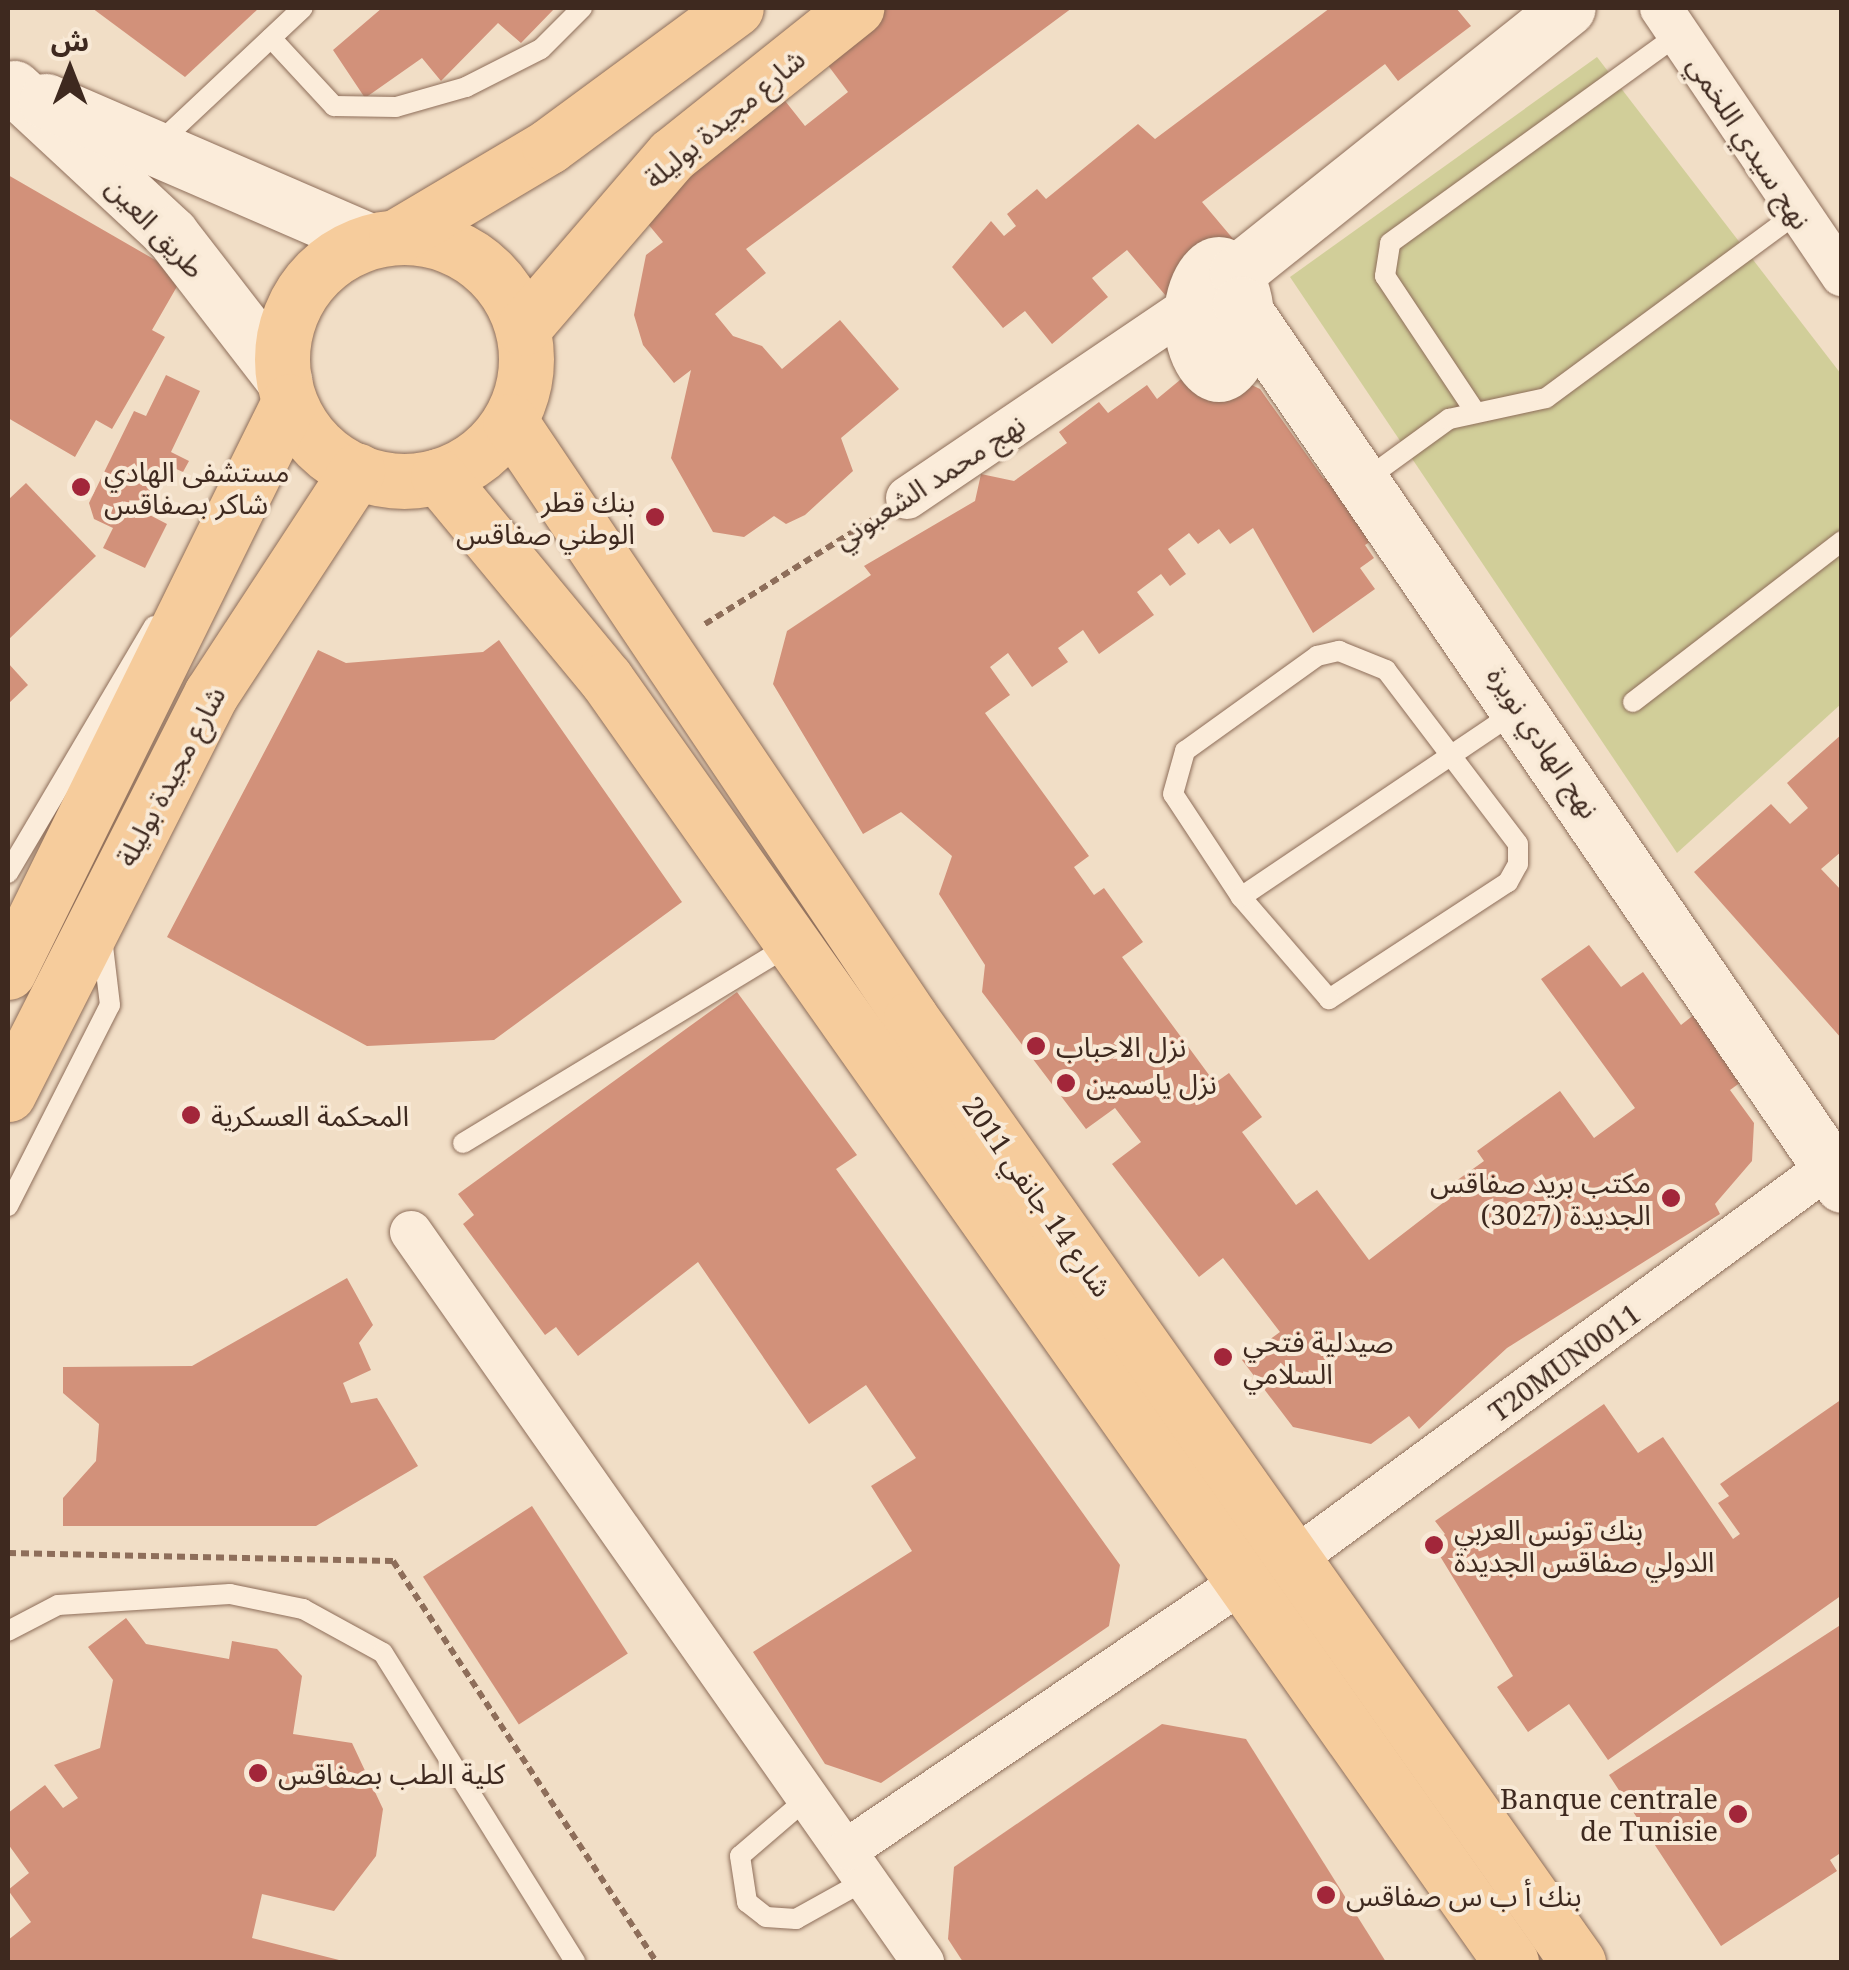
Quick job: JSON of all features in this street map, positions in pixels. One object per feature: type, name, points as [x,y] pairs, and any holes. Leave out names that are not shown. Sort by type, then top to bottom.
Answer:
[{"type":"main road","points":[[382,239],[462,250],[511,297],[524,328],[528,360],[510,420],[467,464],[438,476],[357,472],[306,431],[286,391],[287,322],[300,294],[318,271],[549,146],[736,8]]},
{"type":"main road","name":"شارع مجيدة بوليلة","points":[[524,328],[672,155],[856,8]]},
{"type":"main road","name":"شارع مجيدة بوليلة","points":[[8,972],[226,534],[286,391]]},
{"type":"main road","name":"شارع 14 جانفي 2011","points":[[510,420],[660,652],[1298,1556],[1578,1962]]},
{"type":"main road","name":"شارع مجيدة بوليلة","points":[[8,1094],[211,694],[357,472]]},
{"type":"main road","points":[[438,476],[606,679],[787,947],[1511,1962]]},
{"type":"street","name":"نهج محمد الشعبوني","points":[[908,498],[1224,294],[1568,8]]},
{"type":"street","name":"نهج سيدي اللخمي","points":[[1670,21],[1796,214],[1842,275]]},
{"type":"street","name":"طريق العين","points":[[10,86],[382,239]]},
{"type":"street","name":"طريق العين","points":[[10,86],[171,234],[286,391]]},
{"type":"street","name":"نهج الهادي نويرة","points":[[1224,294],[1365,480],[1837,1170]]},
{"type":"street","name":"T20MUN0011","points":[[1298,1556],[1837,1170]]},
{"type":"street","points":[[410,1232],[858,1864],[923,1962]]},
{"type":"street","points":[[858,1864],[1241,1583]]},
{"type":"lane","points":[[155,147],[303,8]]},
{"type":"lane","points":[[270,38],[334,106],[396,107],[466,87],[540,49],[582,8]]},
{"type":"lane","points":[[1474,410],[1386,276],[1390,243],[1670,21]]},
{"type":"lane","points":[[1365,480],[1474,410],[1546,398],[1796,214]]},
{"type":"lane","name":"شارع مجيدة بوليلة","points":[[8,873],[126,661],[226,534]]},
{"type":"lane","points":[[1633,702],[1842,541]]},
{"type":"lane","points":[[1317,656],[1366,656],[1455,757],[1518,844],[1518,864],[1508,882],[1342,998],[1314,990],[1241,897],[1173,794],[1177,767],[1184,750],[1317,656]]},
{"type":"lane","points":[[1241,897],[1455,757],[1521,708]]},
{"type":"lane","points":[[8,1206],[110,1004],[111,960],[97,916]]},
{"type":"lane","points":[[462,1144],[787,947]]},
{"type":"lane","points":[[8,1630],[58,1605],[230,1594],[303,1609],[384,1653],[575,1962]]},
{"type":"lane","points":[[810,1796],[740,1856],[747,1902],[766,1917],[796,1919],[858,1864]]},
{"type":"path","name":"نهج محمد الشعبوني","points":[[660,652],[908,498]]},
{"type":"shaded area","points":[[1597,57],[1841,374],[1841,704],[1677,853],[1290,277]]},
{"type":"building","points":[[92,8],[259,8],[185,77]]},
{"type":"building","points":[[382,8],[555,8],[521,43],[498,23],[441,81],[422,58],[365,98],[333,50]]},
{"type":"building","points":[[884,8],[1072,8],[746,249],[766,273],[715,314],[733,336],[762,346],[782,369],[840,320],[899,389],[841,438],[853,471],[805,515],[786,524],[774,516],[744,537],[713,532],[671,458],[691,370],[674,383],[643,345],[634,315],[646,255],[663,242],[638,212],[782,97],[805,126],[848,92],[821,56]]},
{"type":"building","points":[[1330,8],[1456,8],[1471,26],[1398,81],[1385,64],[1202,202],[1234,240],[1166,296],[1127,250],[1092,278],[1108,297],[1052,344],[1025,311],[1003,328],[952,267],[991,221],[1004,236],[1016,226],[1007,214],[1037,189],[1046,199],[1138,124],[1155,139]]},
{"type":"building","points":[[8,175],[183,276],[152,330],[165,337],[112,429],[96,420],[75,457],[8,418]]},
{"type":"building","points":[[1227,373],[1260,389],[1324,479],[1336,470],[1382,534],[1365,545],[1374,558],[1360,568],[1375,589],[1313,633],[1253,528],[1230,544],[1219,529],[1198,544],[1189,533],[1168,549],[1186,574],[1170,586],[1161,574],[1137,592],[1154,615],[1099,654],[1083,630],[1058,648],[1068,662],[1032,687],[1008,653],[990,667],[1010,695],[985,713],[1089,856],[1074,867],[1094,895],[1104,888],[1143,942],[1122,957],[1215,1083],[1229,1073],[1262,1117],[1242,1132],[1296,1205],[1317,1190],[1369,1260],[1448,1199],[1442,1191],[1484,1161],[1477,1151],[1560,1091],[1594,1138],[1635,1108],[1541,979],[1589,945],[1621,987],[1643,972],[1681,1025],[1700,1010],[1748,1077],[1730,1090],[1754,1123],[1752,1161],[1715,1204],[1720,1214],[1507,1348],[1419,1429],[1409,1416],[1371,1444],[1293,1427],[1242,1360],[1280,1332],[1223,1258],[1199,1277],[1112,1164],[1141,1142],[1115,1108],[1086,1129],[982,992],[985,965],[939,894],[952,856],[901,812],[863,834],[773,684],[787,631],[871,575],[864,566],[975,501],[981,474],[1014,481],[1067,443],[1059,432],[1099,402],[1108,413],[1147,385],[1157,399],[1186,375]]},
{"type":"building","points":[[166,375],[200,391],[171,452],[189,461],[183,472],[165,464],[142,511],[167,524],[145,568],[103,548],[113,528],[94,519],[89,503],[134,411],[146,416]]},
{"type":"building","points":[[26,483],[96,556],[8,640],[8,500]]},
{"type":"building","points":[[499,640],[682,902],[494,1040],[367,1046],[167,937],[318,650],[346,663],[483,652]]},
{"type":"building","points":[[8,663],[28,685],[8,704]]},
{"type":"building","points":[[1842,734],[1842,851],[1821,869],[1842,891],[1842,1039],[1694,872],[1771,804],[1790,824],[1808,808],[1787,783]]},
{"type":"building","points":[[737,992],[857,1155],[836,1169],[1120,1565],[1109,1626],[881,1783],[825,1764],[753,1652],[912,1551],[871,1486],[916,1458],[866,1385],[809,1424],[698,1262],[578,1356],[556,1327],[545,1335],[463,1224],[474,1215],[458,1194]]},
{"type":"building","points":[[347,1278],[373,1325],[359,1343],[371,1370],[343,1383],[351,1403],[377,1398],[418,1466],[316,1526],[63,1526],[63,1498],[96,1461],[99,1424],[63,1393],[63,1367],[192,1366]]},
{"type":"building","points":[[1842,1399],[1842,1595],[1608,1760],[1569,1704],[1528,1732],[1497,1687],[1513,1676],[1432,1543],[1445,1534],[1435,1521],[1604,1404],[1638,1453],[1663,1437],[1733,1539],[1740,1534],[1718,1503],[1729,1496],[1720,1484]]},
{"type":"building","points":[[532,1506],[628,1654],[519,1724],[423,1577]]},
{"type":"building","points":[[126,1618],[146,1644],[229,1659],[232,1641],[277,1649],[302,1676],[293,1734],[352,1743],[383,1809],[376,1856],[334,1911],[262,1894],[252,1938],[347,1962],[8,1962],[8,1940],[31,1922],[8,1890],[29,1873],[8,1844],[8,1813],[45,1785],[63,1808],[78,1798],[54,1765],[100,1748],[113,1680],[88,1647]]},
{"type":"building","name":"Banque centrale de Tunisie","points":[[1842,1624],[1842,1852],[1830,1860],[1837,1871],[1721,1946],[1609,1775]]},
{"type":"building","points":[[1162,1724],[1246,1739],[1386,1962],[963,1962],[948,1939],[954,1867]]},
{"type":"place","name":"مستشفى الهادي شاكر بصفاقس","points":[[81,487]]},
{"type":"place","name":"بنك قطر الوطني صفاقس","points":[[655,517]]},
{"type":"place","name":"نزل الاحباب","points":[[1036,1046]]},
{"type":"place","name":"نزل ياسمين","points":[[1066,1083]]},
{"type":"place","name":"المحكمة العسكرية","points":[[191,1115]]},
{"type":"place","name":"مكتب بريد صفاقس الجديدة (3027)","points":[[1671,1198]]},
{"type":"place","name":"صيدلية فتحي السلامي","points":[[1223,1357]]},
{"type":"place","name":"بنك تونس العربي الدولي صفاقس الجديدة","points":[[1434,1545]]},
{"type":"place","name":"كلية الطب بصفاقس","points":[[258,1773]]},
{"type":"place","name":"Banque centrale de Tunisie","points":[[1738,1814]]},
{"type":"place","name":"بنك أ ب س صفاقس","points":[[1326,1895]]}]
